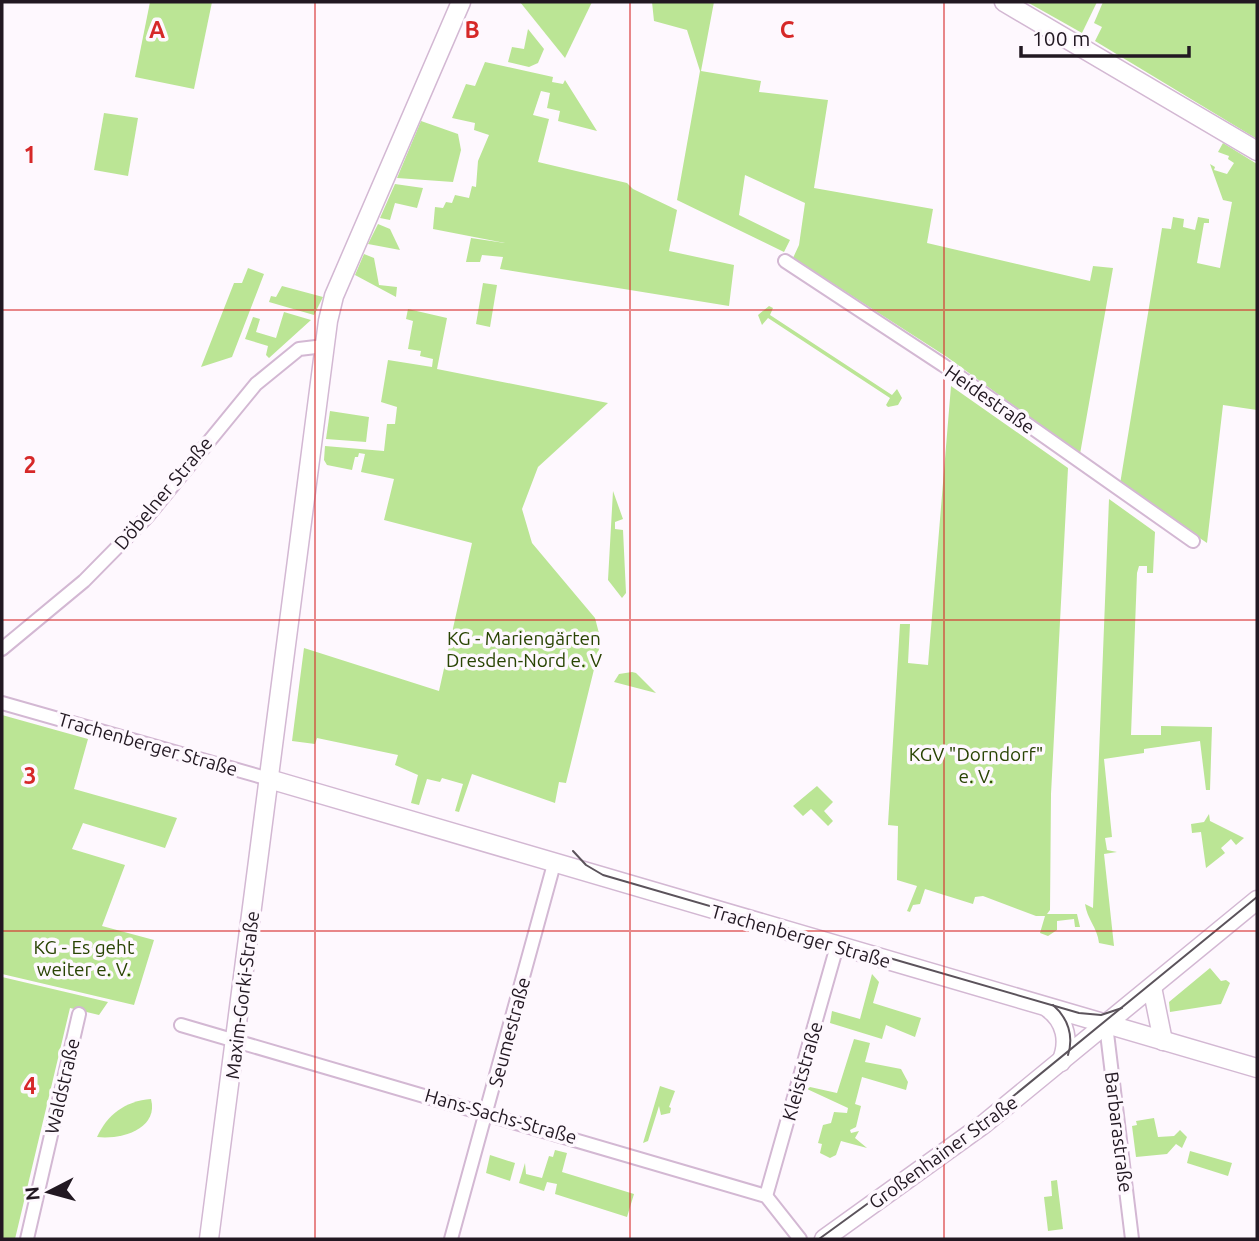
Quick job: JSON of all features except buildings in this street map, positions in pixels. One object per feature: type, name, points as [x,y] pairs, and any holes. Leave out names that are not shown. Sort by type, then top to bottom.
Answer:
[{"type":"street","name":"Maxim-Gorki-Straße","points":[[209,1239],[324,346],[334,296],[461,2]]},
{"type":"street","points":[[1004,2],[1257,151]]},
{"type":"street","name":"Heidestraße","points":[[785,261],[943,365],[1193,541]]},
{"type":"street","name":"Döbelner Straße","points":[[2,649],[84,581],[131,534],[256,384],[299,349],[324,346]]},
{"type":"street","name":"Trachenberger Straße","points":[[2,703],[1106,1025]]},
{"type":"street","name":"Seumestraße","points":[[451,1239],[554,864]]},
{"type":"street","points":[[1163,1041],[1152,987],[1257,900]]},
{"type":"street","name":"Kleiststraße","points":[[766,1196],[837,946]]},
{"type":"street","name":"Großenhainer Straße","points":[[824,1239],[985,1124],[1152,987]]},
{"type":"street","points":[[1048,1007],[1064,1025],[1066,1041],[1061,1062]]},
{"type":"street","name":"Waldstraße","points":[[27,1239],[79,1014]]},
{"type":"street","name":"Hans-Sachs-Straße","points":[[181,1025],[487,1112],[766,1196]]},
{"type":"street","points":[[1106,1025],[1257,1068]]},
{"type":"street","name":"Barbarastraße","points":[[1106,1025],[1132,1239]]},
{"type":"street","points":[[766,1196],[800,1239]]},
{"type":"green space","points":[[150,2],[212,2],[194,89],[135,77]]},
{"type":"green space","points":[[520,2],[592,2],[565,58]]},
{"type":"green space","points":[[652,2],[714,2],[701,71],[761,81],[759,92],[828,100],[814,188],[933,209],[927,243],[1090,281],[1093,266],[1113,268],[1080,454],[947,357],[793,258],[799,245],[805,203],[745,175],[739,215],[790,240],[784,252],[677,200],[700,71],[687,30],[654,21]]},
{"type":"green space","points":[[1027,2],[1097,2],[1082,33]]},
{"type":"green space","points":[[1103,2],[1257,2],[1257,139],[1095,41],[1102,27],[1094,23]]},
{"type":"green space","points":[[528,29],[544,49],[538,63],[529,67],[508,62],[512,47],[524,49]]},
{"type":"green space","points":[[485,62],[553,77],[552,82],[563,84],[565,80],[597,131],[558,121],[560,111],[547,108],[550,93],[541,91],[533,115],[549,119],[538,162],[627,183],[633,189],[677,210],[669,251],[734,265],[729,306],[500,269],[503,257],[482,255],[480,262],[466,262],[471,238],[505,243],[433,229],[435,207],[443,208],[446,202],[452,203],[455,195],[469,198],[472,186],[476,187],[478,161],[489,135],[474,130],[475,123],[452,118],[466,84],[475,86]]},
{"type":"green space","points":[[104,113],[138,118],[128,176],[94,170]]},
{"type":"green space","points":[[421,121],[458,134],[461,150],[453,182],[397,178]]},
{"type":"green space","points":[[1223,143],[1257,164],[1257,410],[1223,405],[1207,543],[1120,484],[1162,228],[1171,229],[1173,217],[1184,219],[1183,227],[1195,230],[1198,217],[1209,219],[1209,223],[1204,223],[1197,263],[1220,268],[1232,202],[1223,200],[1210,164],[1215,167],[1214,170],[1227,174],[1234,163],[1228,159],[1229,156],[1218,152]]},
{"type":"green space","points":[[395,184],[423,188],[417,208],[395,203],[390,220],[380,218]]},
{"type":"green space","points":[[378,224],[390,229],[400,250],[368,244]]},
{"type":"green space","points":[[364,254],[374,258],[379,285],[397,287],[396,297],[355,275]]},
{"type":"green space","points":[[248,268],[264,274],[232,357],[201,367],[234,283],[242,283]]},
{"type":"green space","points":[[483,283],[497,285],[490,327],[476,324]]},
{"type":"green space","points":[[282,286],[323,297],[314,315],[269,302],[271,296],[276,297]]},
{"type":"green space","points":[[769,306],[773,308],[770,315],[892,395],[897,389],[902,398],[898,405],[888,407],[886,405],[890,398],[768,318],[762,325],[758,315]]},
{"type":"green space","name":"KG - Mariengärten Dresden-Nord e. V","points":[[408,309],[447,318],[437,369],[608,403],[538,467],[522,509],[532,543],[595,618],[601,641],[566,783],[559,782],[555,803],[472,774],[459,812],[455,811],[463,784],[442,778],[440,782],[427,779],[419,805],[411,803],[418,775],[395,765],[398,755],[317,738],[315,744],[292,741],[304,648],[439,691],[472,543],[384,520],[394,479],[361,472],[365,454],[359,453],[358,457],[355,457],[352,470],[327,465],[324,460],[325,446],[384,451],[387,424],[395,424],[397,407],[381,402],[388,360],[432,367],[433,359],[420,356],[421,351],[408,349],[413,321],[406,319]]},
{"type":"green space","points":[[284,312],[311,320],[269,358],[266,355],[268,346],[245,339],[253,317],[260,319],[256,332],[276,338]]},
{"type":"green space","name":"KGV \"Dorndorf\" e. V.","points":[[951,386],[1068,468],[1051,794],[1050,910],[1047,914],[1077,914],[1080,927],[1075,927],[1074,919],[1057,921],[1057,930],[1048,936],[1040,933],[1045,916],[1036,916],[983,896],[975,897],[973,904],[925,889],[920,904],[913,905],[910,912],[907,911],[917,886],[897,880],[898,826],[888,825],[900,624],[910,624],[908,663],[928,665]]},
{"type":"green space","points":[[330,411],[369,417],[366,442],[326,439]]},
{"type":"green space","points":[[613,491],[623,519],[615,522],[615,529],[623,530],[626,593],[622,598],[608,580]]},
{"type":"green space","points":[[1109,499],[1155,532],[1153,573],[1147,573],[1147,566],[1139,566],[1137,573],[1131,735],[1161,735],[1161,726],[1212,727],[1210,790],[1206,790],[1200,741],[1144,749],[1144,753],[1104,759],[1112,837],[1105,838],[1107,850],[1117,852],[1104,854],[1114,946],[1099,943],[1085,904],[1093,908]]},
{"type":"green space","points":[[632,672],[656,693],[614,682],[619,674]]},
{"type":"green space","points":[[2,715],[88,739],[74,789],[177,818],[165,848],[83,823],[72,849],[125,865],[102,926],[154,940],[134,1005],[2,974]]},
{"type":"green space","points":[[817,786],[833,802],[824,811],[833,821],[828,826],[811,809],[803,816],[793,806]]},
{"type":"green space","points":[[1209,814],[1210,821],[1244,838],[1236,845],[1231,839],[1221,848],[1225,853],[1206,868],[1201,832],[1192,833],[1191,824],[1204,822]]},
{"type":"green space","points":[[1210,968],[1221,981],[1230,983],[1221,1004],[1170,1012],[1169,1002]]},
{"type":"green space","points":[[872,974],[879,982],[873,1003],[921,1018],[915,1037],[886,1025],[882,1039],[830,1023],[832,1011],[860,1019]]},
{"type":"green space","name":"KG - Es geht weiter e. V.","points":[[2,977],[108,1002],[99,1015],[70,1008],[15,1239],[2,1239]]},
{"type":"green space","points":[[854,1039],[870,1043],[865,1062],[901,1069],[908,1082],[906,1090],[862,1077],[855,1104],[861,1106],[856,1127],[850,1130],[851,1133],[859,1131],[855,1138],[867,1148],[841,1141],[836,1155],[830,1158],[820,1153],[822,1144],[818,1143],[823,1125],[831,1123],[834,1112],[847,1113],[848,1108],[807,1089],[810,1087],[837,1093]]},
{"type":"green space","points":[[660,1086],[675,1091],[669,1107],[670,1113],[661,1115],[659,1106],[648,1141],[643,1143]]},
{"type":"green space","points":[[151,1099],[152,1109],[144,1125],[117,1137],[97,1137],[106,1122],[118,1110]]},
{"type":"green space","points":[[1154,1118],[1158,1137],[1174,1136],[1180,1130],[1187,1137],[1182,1148],[1176,1144],[1167,1154],[1136,1157],[1132,1126],[1137,1125],[1136,1121]]},
{"type":"green space","points":[[555,1150],[567,1153],[562,1172],[634,1194],[627,1217],[555,1194],[557,1184],[547,1182],[544,1191],[519,1183],[525,1163],[526,1174],[542,1178],[549,1156],[553,1157]]},
{"type":"green space","points":[[1190,1151],[1232,1163],[1228,1176],[1187,1163]]},
{"type":"green space","points":[[490,1155],[515,1163],[510,1181],[486,1173]]},
{"type":"green space","points":[[1057,1180],[1063,1229],[1048,1231],[1044,1197],[1052,1196],[1051,1181]]},
{"type":"tram line","points":[[573,851],[586,865],[603,875],[1079,1013],[1101,1015],[1122,1008]]},
{"type":"tram line","points":[[819,1239],[995,1111],[1257,897]]},
{"type":"tram line","points":[[1053,1005],[1063,1016],[1068,1028],[1068,1055]]}]
